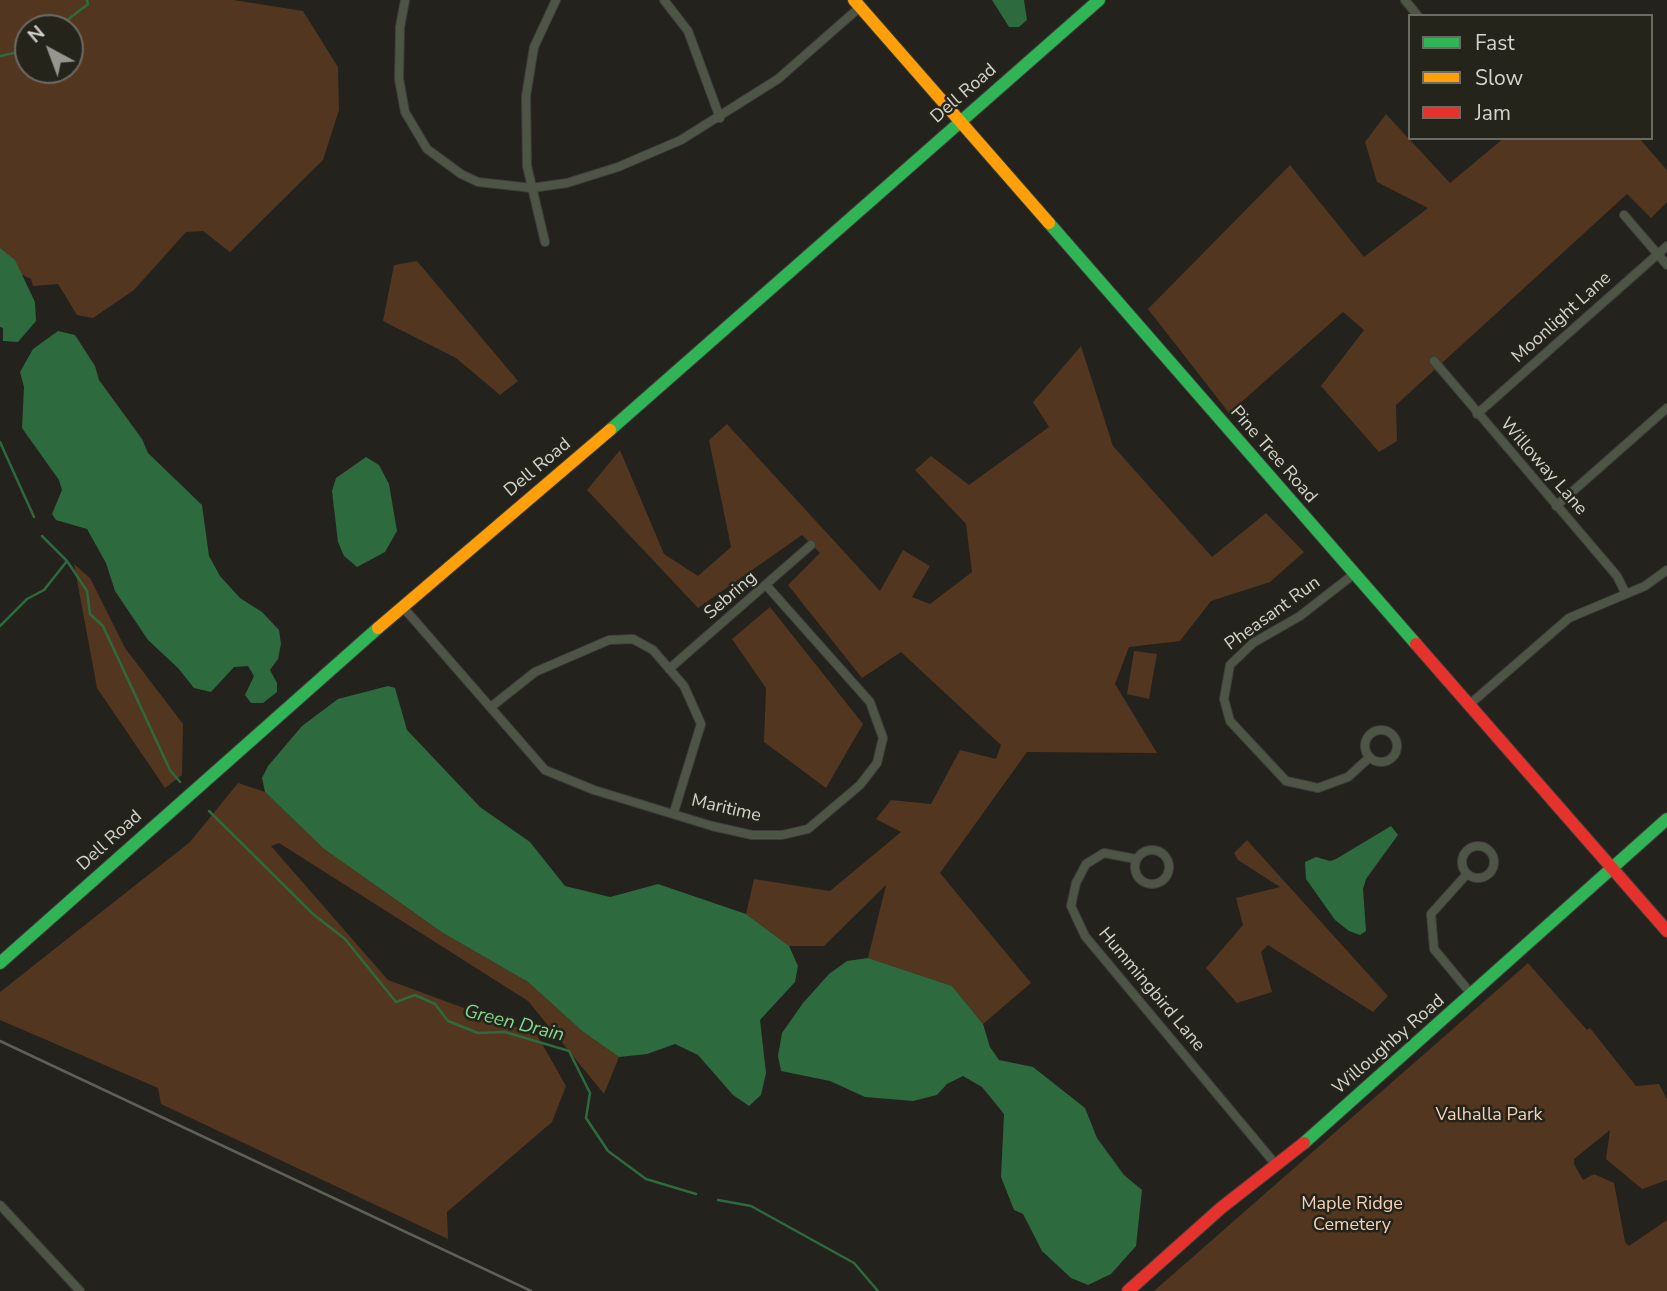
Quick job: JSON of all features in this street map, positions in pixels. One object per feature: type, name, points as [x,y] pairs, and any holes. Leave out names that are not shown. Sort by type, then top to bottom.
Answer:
[{"type":"street","points":[[405,0],[400,27],[399,79],[405,112],[427,149],[461,174],[478,182],[532,188],[567,183],[618,167],[658,152],[720,118],[789,71],[857,4]]},
{"type":"street","points":[[545,242],[532,188],[526,127],[529,71],[544,22],[556,0]]},
{"type":"street","points":[[664,0],[688,31],[720,118]]},
{"type":"street","name":"Dell Road","points":[[0,962],[402,606],[688,364],[1099,0]]},
{"type":"street","points":[[1405,0],[1416,14]]},
{"type":"street","name":"Pine Tree Road","points":[[857,4],[1667,931]]},
{"type":"street","points":[[1624,215],[1667,265]]},
{"type":"street","name":"Moonlight Lane","points":[[1477,414],[1667,246]]},
{"type":"street","name":"Willoway Lane","points":[[1434,361],[1618,576],[1626,594]]},
{"type":"street","points":[[1556,506],[1667,408]]},
{"type":"street","name":"Sebring","points":[[669,669],[811,545]]},
{"type":"street","points":[[1470,704],[1561,624],[1626,594],[1667,570]]},
{"type":"street","name":"Pheasant Run","points":[[1354,574],[1300,616],[1253,643],[1230,665],[1224,699],[1230,721],[1286,780],[1318,788],[1348,777],[1370,757]]},
{"type":"street","name":"Maritime","points":[[402,606],[545,770],[594,790],[752,835],[782,835],[808,829],[860,785],[877,763],[883,738],[870,702],[766,585]]},
{"type":"street","points":[[491,707],[535,672],[609,640],[633,639],[653,650],[691,698],[701,724],[674,812]]},
{"type":"street","name":"Pheasant Run","points":[[1379,730],[1393,735],[1397,750],[1391,759],[1380,762],[1370,757],[1366,749],[1370,735],[1379,730]]},
{"type":"street","name":"Willoughby Road","points":[[1128,1291],[1221,1208],[1277,1166],[1667,819]]},
{"type":"street","points":[[1478,846],[1488,849],[1494,857],[1491,872],[1477,878],[1467,874],[1462,859],[1468,850],[1478,846]]},
{"type":"street","name":"Hummingbird Lane","points":[[1136,859],[1135,870],[1145,883],[1157,884],[1168,872],[1168,861],[1161,852],[1150,850],[1136,859],[1104,852],[1086,864],[1076,883],[1071,906],[1085,936],[1277,1166]]},
{"type":"street","points":[[1467,874],[1431,914],[1434,949],[1472,995]]},
{"type":"street","points":[[0,1205],[80,1291]]},
{"type":"green space","points":[[0,0],[234,0],[303,11],[338,67],[339,110],[323,160],[230,252],[203,231],[186,232],[134,290],[93,318],[77,315],[58,284],[33,286],[31,279],[0,264]]},
{"type":"green space","points":[[1386,114],[1450,183],[1502,140],[1641,140],[1667,170],[1667,202],[1651,218],[1627,194],[1396,405],[1397,441],[1379,452],[1321,386],[1364,330],[1343,312],[1229,413],[1148,309],[1290,165],[1364,257],[1428,208],[1377,182],[1365,142]]},
{"type":"green space","points":[[417,261],[518,381],[500,395],[456,358],[383,321],[394,265]]},
{"type":"green space","points":[[1081,346],[1113,446],[1212,557],[1266,513],[1304,552],[1270,582],[1211,601],[1180,641],[1129,647],[1115,684],[1157,753],[1027,752],[940,873],[1031,983],[983,1024],[952,986],[868,958],[886,885],[824,946],[789,946],[746,914],[754,879],[830,891],[901,832],[876,819],[891,800],[931,804],[960,750],[996,759],[1001,745],[901,652],[862,678],[788,585],[820,553],[802,535],[698,608],[587,490],[620,450],[664,554],[698,576],[731,547],[709,440],[727,424],[880,591],[903,550],[930,566],[912,597],[930,604],[972,572],[966,524],[915,470],[931,456],[969,485],[1049,427],[1033,402]]},
{"type":"green space","points":[[74,564],[90,578],[125,648],[183,724],[182,775],[165,788],[97,688]]},
{"type":"green space","points":[[770,607],[863,724],[826,788],[764,742],[766,688],[732,639]]},
{"type":"green space","points":[[1134,651],[1157,654],[1149,699],[1127,694]]},
{"type":"green space","points":[[238,783],[265,792],[324,849],[443,933],[528,982],[582,1031],[619,1057],[604,1094],[528,1001],[279,843],[271,846],[388,980],[537,1035],[566,1086],[552,1122],[447,1212],[448,1239],[161,1104],[158,1088],[0,1020],[0,992],[190,842]]},
{"type":"green space","points":[[1247,840],[1388,996],[1373,1012],[1268,945],[1261,952],[1272,992],[1237,1003],[1206,968],[1243,925],[1236,898],[1280,887],[1238,860],[1234,853]]},
{"type":"green space","points":[[1528,963],[1587,1030],[1590,1028],[1636,1086],[1659,1084],[1667,1099],[1667,1180],[1642,1189],[1606,1159],[1610,1130],[1574,1159],[1574,1164],[1583,1180],[1594,1174],[1614,1183],[1625,1242],[1629,1246],[1667,1220],[1667,1291],[1154,1291]]},
{"type":"shaded area","points":[[992,0],[1024,0],[1027,20],[1019,27],[1009,27]]},
{"type":"shaded area","points":[[0,248],[15,260],[35,302],[36,321],[18,342],[3,341],[3,328],[0,327]]},
{"type":"shaded area","points":[[58,331],[75,335],[95,366],[99,380],[142,439],[148,453],[202,505],[209,556],[220,576],[240,598],[262,612],[279,630],[281,644],[278,659],[270,670],[277,683],[277,692],[263,703],[251,703],[245,695],[254,676],[248,666],[234,667],[211,692],[194,688],[178,668],[148,640],[115,591],[106,563],[87,529],[56,520],[52,514],[62,490],[59,480],[22,428],[24,387],[20,372],[33,349]]},
{"type":"shaded area","points":[[366,457],[379,465],[389,484],[397,531],[385,552],[357,567],[344,556],[338,542],[332,491],[336,478]]},
{"type":"shaded area","points":[[388,686],[395,688],[407,730],[480,807],[530,842],[565,886],[610,897],[658,884],[746,914],[789,946],[798,966],[795,982],[760,1020],[766,1073],[761,1095],[749,1106],[733,1095],[698,1055],[675,1044],[647,1054],[619,1057],[582,1031],[528,982],[443,933],[324,849],[265,792],[262,778],[268,766],[302,726],[338,699]]},
{"type":"shaded area","points":[[1391,826],[1398,835],[1366,879],[1363,889],[1366,931],[1360,935],[1349,931],[1335,920],[1306,879],[1305,862],[1316,857],[1330,861],[1336,859]]},
{"type":"shaded area","points":[[868,958],[952,986],[983,1024],[990,1047],[999,1060],[1033,1067],[1085,1108],[1097,1138],[1124,1175],[1142,1190],[1136,1246],[1111,1274],[1088,1285],[1071,1278],[1042,1251],[1023,1214],[1014,1210],[1001,1177],[1004,1114],[982,1087],[963,1076],[947,1084],[937,1095],[913,1101],[865,1097],[830,1081],[781,1071],[778,1056],[782,1033],[803,1003],[829,974],[847,961]]},
{"type":"waterway","points":[[75,14],[88,4],[87,0]]},
{"type":"waterway","points":[[0,56],[14,53]]},
{"type":"waterway","name":"Green Drain","points":[[0,442],[34,517]]},
{"type":"waterway","name":"Green Drain","points":[[42,536],[67,561],[87,591],[90,614],[103,626],[170,770],[180,782]]},
{"type":"waterway","points":[[0,626],[27,599],[44,590],[67,561]]},
{"type":"waterway","name":"Green Drain","points":[[209,811],[313,914],[345,939],[396,1002],[415,995],[435,1004],[448,1021],[478,1033],[505,1032],[569,1051],[590,1093],[586,1118],[608,1151],[646,1179],[696,1194]]},
{"type":"waterway","name":"Green Drain","points":[[718,1200],[751,1206],[854,1263],[878,1291]]},
{"type":"railway","points":[[0,1041],[531,1291]]},
{"type":"traffic: fast","points":[[610,430],[1099,0]]},
{"type":"traffic: fast","points":[[1049,223],[1416,644]]},
{"type":"traffic: fast","points":[[0,963],[378,628]]},
{"type":"traffic: fast","points":[[1304,1143],[1667,819]]},
{"type":"traffic: slow","points":[[854,0],[1049,223]]},
{"type":"traffic: slow","points":[[378,628],[610,430]]},
{"type":"traffic: jam","points":[[1416,644],[1667,931]]},
{"type":"traffic: jam","points":[[1128,1291],[1221,1208],[1304,1143]]},
{"type":"park label","name":"Valhalla Park","points":[[1489,1116]]},
{"type":"park label","name":"Maple Ridge Cemetery","points":[[1352,1215]]}]
